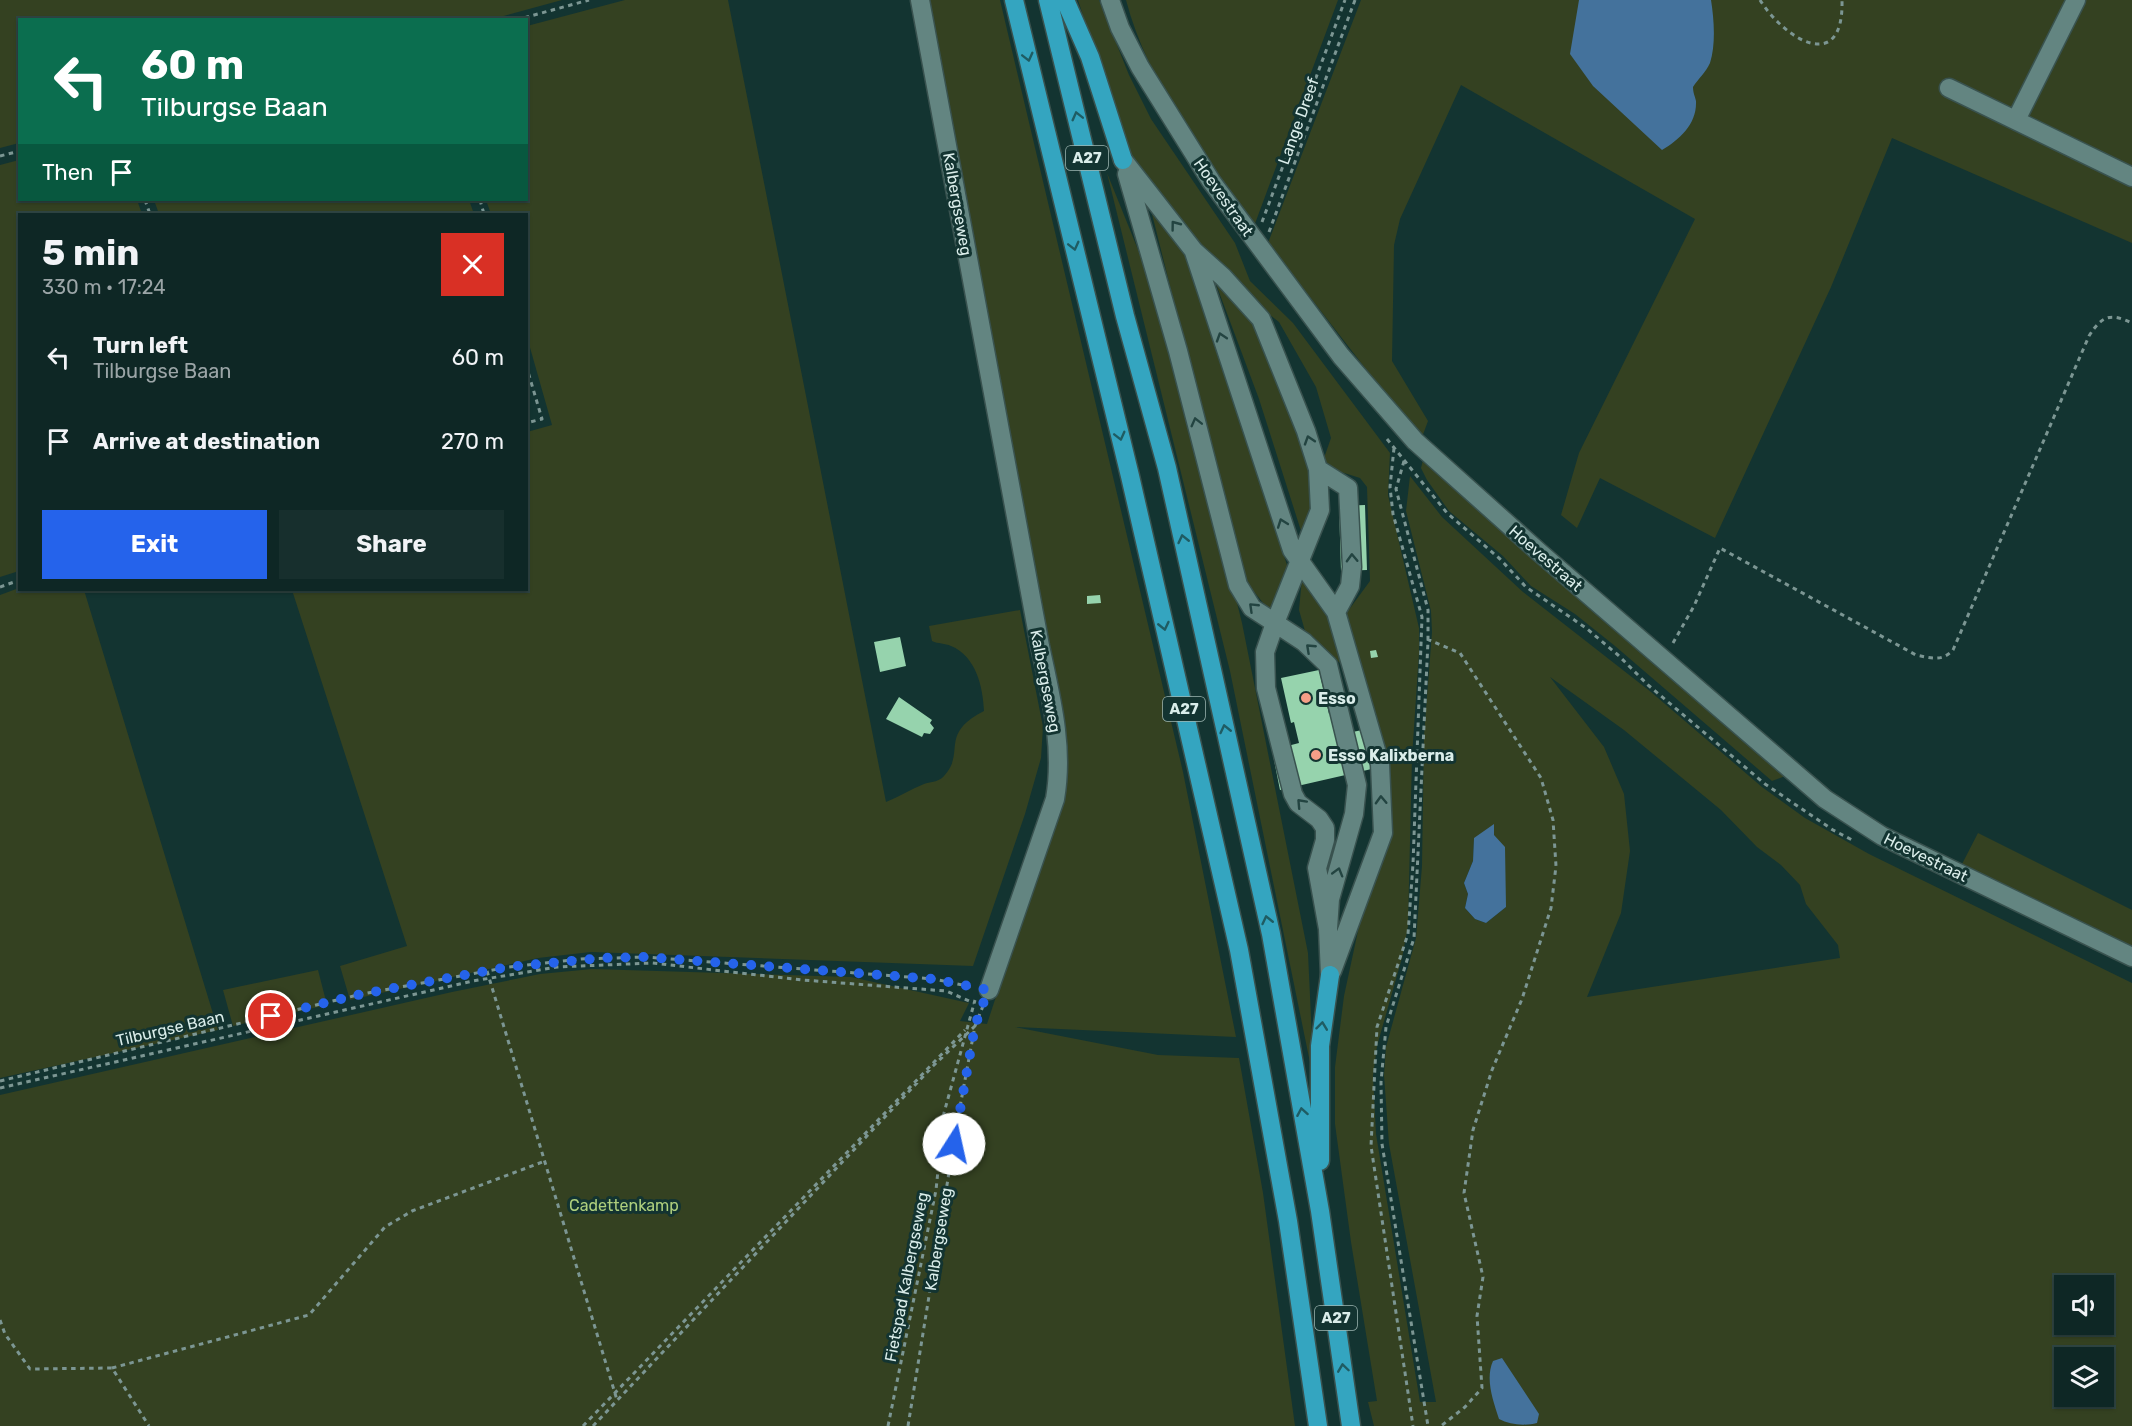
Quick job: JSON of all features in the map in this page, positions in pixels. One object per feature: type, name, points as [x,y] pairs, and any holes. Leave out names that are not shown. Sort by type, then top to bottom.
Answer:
[{"type":"highway","name":"A27","points":[[1014,0],[1130,477],[1239,950],[1288,1221],[1318,1426]]},
{"type":"highway","name":"A27","points":[[1048,0],[1125,316],[1167,468],[1270,934],[1320,1210],[1351,1426]]},
{"type":"highway","name":"A27","points":[[1065,0],[1090,57],[1123,160]]},
{"type":"highway","name":"A27","points":[[1320,1210],[1320,1046],[1330,975]]},
{"type":"street","name":"Kalbergseweg","points":[[920,0],[1037,634],[1056,720],[1059,777],[1055,799],[984,989]]},
{"type":"street","name":"Hoevestraat","points":[[1110,0],[1120,28],[1162,105],[1258,244],[1341,356],[1415,441],[1539,552],[1826,799],[1882,836],[2132,957]]},
{"type":"street","points":[[2016,120],[2076,0]]},
{"type":"street","points":[[1950,88],[2132,177]]},
{"type":"street","name":"A27","points":[[1123,160],[1194,251],[1223,277],[1261,319],[1295,400],[1318,469],[1320,510],[1265,652],[1266,688],[1293,794],[1298,803],[1319,819],[1325,828],[1325,840],[1317,868],[1328,929]]},
{"type":"street","name":"A27","points":[[1123,160],[1178,351],[1238,585],[1252,608],[1304,642],[1328,666],[1357,785],[1354,814],[1330,899],[1328,929],[1330,975]]},
{"type":"street","name":"A27","points":[[1194,251],[1273,498],[1292,550],[1336,612],[1380,764],[1383,833],[1330,975]]},
{"type":"street","points":[[1318,469],[1348,488],[1352,567],[1350,586],[1336,612]]},
{"type":"path","points":[[523,18],[589,0]]},
{"type":"path","name":"Lange Dreef","points":[[1258,244],[1345,0]]},
{"type":"path","name":"Lange Dreef","points":[[1258,244],[1288,183],[1355,0]]},
{"type":"path","points":[[1760,0],[1785,30],[1800,42],[1816,45],[1827,42],[1840,27],[1842,0]]},
{"type":"path","points":[[0,156],[18,152]]},
{"type":"path","points":[[1664,658],[1694,606],[1720,548],[1916,655],[1935,659],[1946,657],[1953,650],[2089,336],[2095,326],[2109,316],[2117,315],[2132,323]]},
{"type":"path","points":[[528,372],[542,419],[528,422]]},
{"type":"path","points":[[1415,441],[1404,460],[1396,489],[1428,610],[1414,938],[1386,1027],[1381,1082],[1382,1144],[1428,1426]]},
{"type":"path","points":[[1394,448],[1390,487],[1393,514],[1422,617],[1413,864],[1407,934],[1377,1027],[1371,1146],[1413,1426]]},
{"type":"path","points":[[0,587],[18,581]]},
{"type":"path","points":[[1427,639],[1460,653],[1541,778],[1553,820],[1556,866],[1551,908],[1522,999],[1492,1070],[1473,1130],[1464,1193],[1483,1277],[1477,1316],[1482,1388],[1465,1407],[1441,1426]]},
{"type":"path","name":"Tilburgse Baan","points":[[0,1081],[362,994],[487,971],[581,959],[645,957],[934,979],[984,989]]},
{"type":"path","name":"Tilburgse Baan","points":[[0,1088],[489,979],[557,967],[652,963],[804,980],[946,991],[974,1003]]},
{"type":"path","points":[[487,971],[618,1400]]},
{"type":"path","points":[[583,1426],[966,1028],[974,1003],[984,989]]},
{"type":"path","name":"Kalbergseweg","points":[[908,1426],[975,1026],[984,989]]},
{"type":"path","points":[[593,1426],[933,1066],[975,1026]]},
{"type":"path","name":"Fietspad Kalbergseweg","points":[[888,1426],[936,1190],[944,1113],[966,1028]]},
{"type":"path","points":[[0,1320],[5,1334],[30,1369],[112,1368],[309,1315],[385,1227],[412,1211],[545,1161]]},
{"type":"path","points":[[0,1334],[5,1334]]},
{"type":"path","points":[[112,1368],[149,1426]]},
{"type":"green space","points":[[0,0],[562,0],[496,18],[18,18],[18,143],[0,148]]},
{"type":"green space","points":[[625,0],[728,0],[886,802],[942,778],[953,760],[957,736],[961,728],[984,711],[980,683],[967,657],[949,645],[932,641],[929,626],[1020,610],[1043,727],[1041,758],[1025,814],[973,966],[591,952],[538,958],[350,1000],[340,966],[407,946],[292,591],[528,591],[528,432],[552,425],[528,341],[528,213],[491,213],[486,201],[528,201],[528,26]]},
{"type":"green space","name":"Cadettenkamp","points":[[926,0],[1000,0],[1183,772],[1236,1037],[1015,1027],[1158,1055],[1239,1058],[1263,1193],[1295,1426],[0,1426],[0,1095],[452,992],[540,974],[592,969],[851,977],[969,1003],[960,1021],[987,1024],[1061,799]]},
{"type":"green space","points":[[1078,0],[1099,0],[1129,75],[1151,119],[1235,243],[1250,281],[1293,323],[1390,453],[1388,495],[1419,628],[1419,653],[1412,757],[1408,926],[1402,958],[1377,1046],[1373,1076],[1376,1134],[1420,1402],[1436,1402],[1389,1144],[1384,1075],[1386,1047],[1416,938],[1422,866],[1424,736],[1432,632],[1431,611],[1406,511],[1410,476],[1442,517],[1523,592],[1651,692],[1762,787],[1805,818],[1869,854],[2132,983],[2132,1426],[1374,1426],[1368,1402],[1377,1401],[1351,1242],[1335,1124],[1335,1067],[1344,996],[1381,824],[1365,698],[1352,634],[1345,615],[1370,581],[1367,487],[1360,478],[1325,467],[1324,458],[1331,438],[1316,387],[1279,322],[1246,296],[1135,174]],"holes":[[[1550,677],[1624,730],[1721,810],[1757,847],[1781,865],[1800,885],[1806,904],[1838,945],[1840,958],[1587,997],[1621,913],[1630,851],[1624,794],[1604,747]],[[1474,838],[1506,907],[1486,923],[1475,919],[1465,908],[1468,894],[1464,883],[1473,861]]]},
{"type":"green space","points":[[1126,0],[1338,0],[1253,229],[1163,91],[1136,31]]},
{"type":"green space","points":[[1361,0],[2132,0],[2132,243],[1892,138],[1831,287],[1715,538],[1600,478],[1577,528],[1561,515],[1579,453],[1695,219],[1461,85],[1400,219],[1394,245],[1392,361],[1428,421],[1421,440],[1268,243]]},
{"type":"green space","points":[[18,160],[18,201],[137,201],[142,213],[18,213],[18,571],[0,577],[0,165]]},
{"type":"green space","points":[[1107,173],[1141,257],[1209,490],[1242,623],[1308,953],[1314,1082],[1230,671]]},
{"type":"green space","points":[[154,201],[469,201],[474,213],[159,213]]},
{"type":"green space","points":[[1152,214],[1179,244],[1196,277],[1210,333],[1288,568],[1272,614],[1243,578]]},
{"type":"green space","points":[[1213,276],[1248,312],[1291,411],[1317,497],[1302,534],[1259,399]]},
{"type":"green space","points":[[1423,460],[1788,775],[1772,781],[1615,646],[1575,614],[1531,586],[1503,556],[1449,511],[1427,480],[1421,468]]},
{"type":"green space","points":[[1302,578],[1325,606],[1348,681],[1341,664],[1305,631],[1299,610]]},
{"type":"green space","points":[[18,588],[18,591],[84,591],[218,1030],[0,1078],[0,595]]},
{"type":"green space","points":[[1978,833],[2132,910],[2132,947],[1961,866]]},
{"type":"green space","points":[[318,970],[327,1005],[233,1026],[223,990]]},
{"type":"water","points":[[1579,0],[1711,0],[1714,23],[1713,48],[1710,63],[1693,87],[1696,101],[1694,117],[1681,136],[1662,150],[1593,86],[1570,54]]},
{"type":"water","points":[[1494,824],[1494,835],[1505,847],[1506,907],[1486,923],[1475,919],[1465,908],[1468,894],[1464,883],[1473,861],[1474,838]]},
{"type":"water","points":[[1502,1358],[1539,1414],[1537,1423],[1508,1423],[1499,1419],[1491,1390],[1490,1375],[1493,1361]]},
{"type":"building","points":[[1365,505],[1367,570],[1341,571],[1339,506]]},
{"type":"building","points":[[1100,595],[1101,603],[1087,604],[1087,596]]},
{"type":"building","points":[[900,637],[906,666],[880,672],[874,642]]},
{"type":"building","points":[[1376,650],[1378,657],[1371,658],[1370,651]]},
{"type":"building","points":[[1319,670],[1329,714],[1333,713],[1338,735],[1367,729],[1376,768],[1280,790],[1272,750],[1299,743],[1294,722],[1291,723],[1281,678]]},
{"type":"building","points":[[899,697],[932,720],[930,723],[934,728],[930,734],[924,733],[922,737],[886,719]]},
{"type":"place","name":"Esso","points":[[1306,698]]},
{"type":"place","name":"Esso Kalixberna","points":[[1316,755]]},
{"type":"route","points":[[271,1016],[362,994],[508,967],[581,959],[645,957],[934,979],[988,990],[975,1026],[954,1144]]}]
